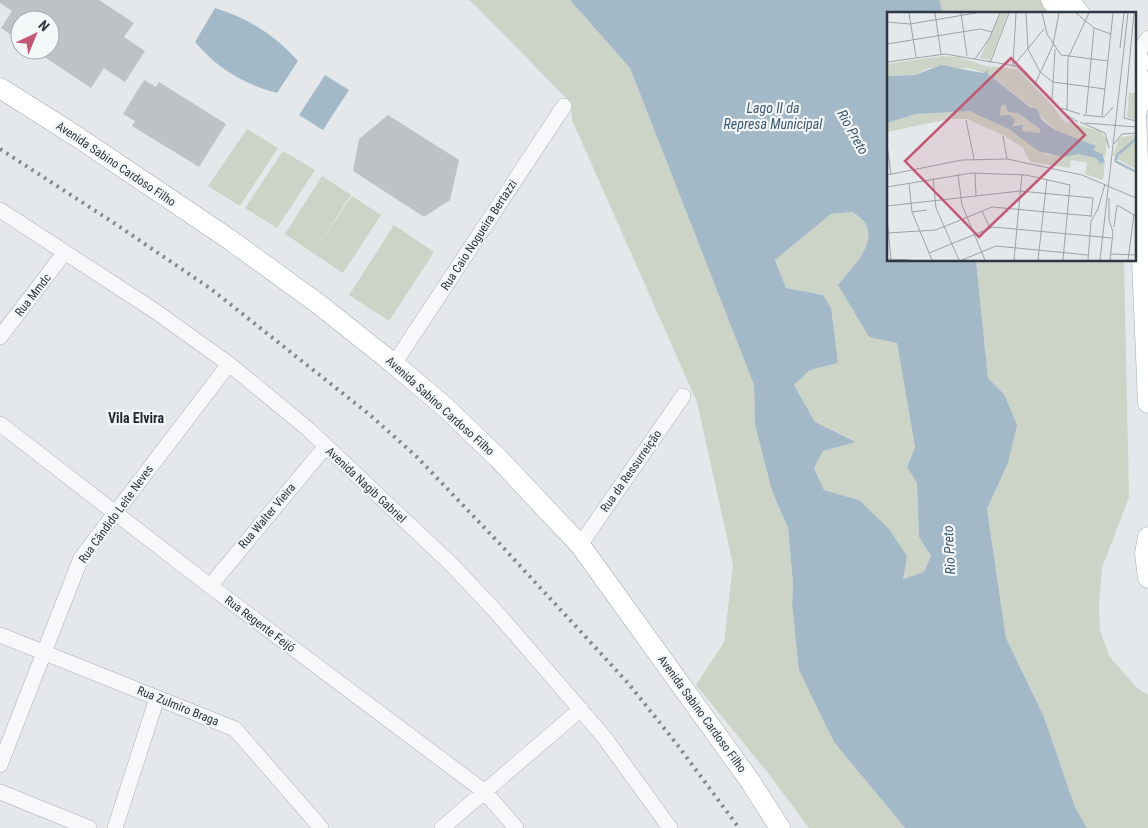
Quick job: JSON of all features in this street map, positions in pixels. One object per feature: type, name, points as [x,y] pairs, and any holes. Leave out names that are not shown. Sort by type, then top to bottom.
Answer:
[{"type":"main road","points":[[1051,0],[1061,12]]},
{"type":"main road","points":[[1069,0],[1078,12]]},
{"type":"main road","points":[[1136,110],[1139,104],[1141,81],[1139,55]]},
{"type":"main road","name":"Avenida Sabino Cardoso Filho","points":[[0,88],[76,136],[226,237],[320,305],[445,407],[498,458],[580,545],[750,781],[780,828]]},
{"type":"main road","points":[[1136,126],[1146,270],[1148,403]]},
{"type":"main road","points":[[1148,537],[1145,553],[1148,578]]},
{"type":"street","points":[[1139,55],[1148,33]]},
{"type":"street","name":"Rua Caio Nogueira Bertazzi","points":[[394,364],[564,106]]},
{"type":"street","name":"Avenida Nagib Gabriel","points":[[0,210],[154,311],[228,364],[301,424],[452,565],[498,614],[604,737],[670,828]]},
{"type":"street","name":"Rua Mmdc","points":[[0,337],[66,252]]},
{"type":"street","name":"Rua Cândido Leite Neves","points":[[0,765],[81,558],[228,364]]},
{"type":"street","name":"Rua da Ressurreição","points":[[580,545],[683,396]]},
{"type":"street","name":"Rua Regente Feijó","points":[[0,424],[210,586],[485,792],[516,828]]},
{"type":"street","name":"Rua Walter Vieira","points":[[210,586],[325,447]]},
{"type":"street","name":"Rua Zulmiro Braga","points":[[0,635],[235,729],[321,828]]},
{"type":"street","points":[[114,828],[157,698]]},
{"type":"street","points":[[442,828],[581,709]]},
{"type":"street","points":[[0,792],[89,828]]},
{"type":"shaded area","points":[[468,0],[570,0],[630,68],[754,385],[755,425],[772,491],[788,528],[793,583],[792,602],[834,742],[905,828],[809,828],[768,773],[696,685],[724,642],[733,565],[697,402],[572,120],[571,103]]},
{"type":"shaded area","points":[[940,0],[1045,0],[1053,12],[942,12]]},
{"type":"shaded area","points":[[247,129],[278,148],[240,206],[208,186]]},
{"type":"shaded area","points":[[283,151],[315,170],[277,228],[245,208]]},
{"type":"shaded area","points":[[322,176],[351,195],[313,253],[285,234]]},
{"type":"shaded area","points":[[352,196],[381,215],[343,273],[313,253]]},
{"type":"shaded area","points":[[853,212],[865,223],[868,231],[868,240],[861,256],[838,285],[897,343],[915,447],[907,467],[917,483],[919,537],[931,556],[924,572],[903,579],[859,500],[824,490],[814,467],[823,451],[855,441],[815,422],[794,385],[810,370],[838,362],[823,295],[786,288],[775,260],[831,214]]},
{"type":"shaded area","points":[[394,225],[434,252],[389,321],[349,295]]},
{"type":"shaded area","points":[[976,261],[1124,261],[1129,497],[1102,568],[1099,606],[1100,631],[1110,657],[1136,687],[1148,695],[1148,828],[1087,828],[1075,807],[1044,717],[1006,638],[987,509],[1008,463],[1004,394],[988,378]]},
{"type":"water","name":"Lago II da Represa Municipal","points":[[570,0],[940,0],[942,12],[887,12],[887,261],[976,261],[988,378],[1004,394],[1017,425],[1008,463],[987,509],[1006,638],[1044,717],[1075,807],[1087,828],[905,828],[834,742],[799,670],[792,602],[793,583],[788,528],[772,491],[755,425],[754,385],[630,68]],"holes":[[[853,212],[861,219],[868,231],[868,240],[861,256],[838,285],[869,337],[897,343],[915,447],[907,467],[917,483],[919,537],[931,556],[924,572],[903,579],[907,556],[889,529],[859,500],[824,490],[814,468],[823,451],[856,442],[815,422],[794,385],[810,370],[838,363],[831,308],[823,295],[786,288],[775,260],[831,214]]]},
{"type":"water","points":[[215,8],[239,17],[260,28],[280,43],[298,61],[277,93],[253,85],[232,74],[212,60],[195,42]]},
{"type":"water","points":[[325,75],[349,90],[323,130],[299,115]]},
{"type":"building","points":[[0,0],[99,0],[134,23],[124,37],[145,51],[125,82],[104,68],[91,88],[49,60],[60,60],[60,10],[10,10],[0,3]]},
{"type":"building","points":[[10,14],[10,34],[1,28]]},
{"type":"building","points":[[144,80],[156,87],[159,82],[226,124],[199,167],[132,126],[135,121],[123,114]]},
{"type":"building","points":[[388,115],[459,160],[450,200],[424,217],[353,171],[359,139]]},
{"type":"railway","points":[[0,149],[211,289],[370,415],[417,457],[628,683],[676,743],[739,828]]},
{"type":"district","name":"Vila Elvira","points":[[136,418]]},
{"type":"water label","name":"Rio Preto","points":[[853,132]]},
{"type":"water label","name":"Rio Preto","points":[[949,550]]}]
